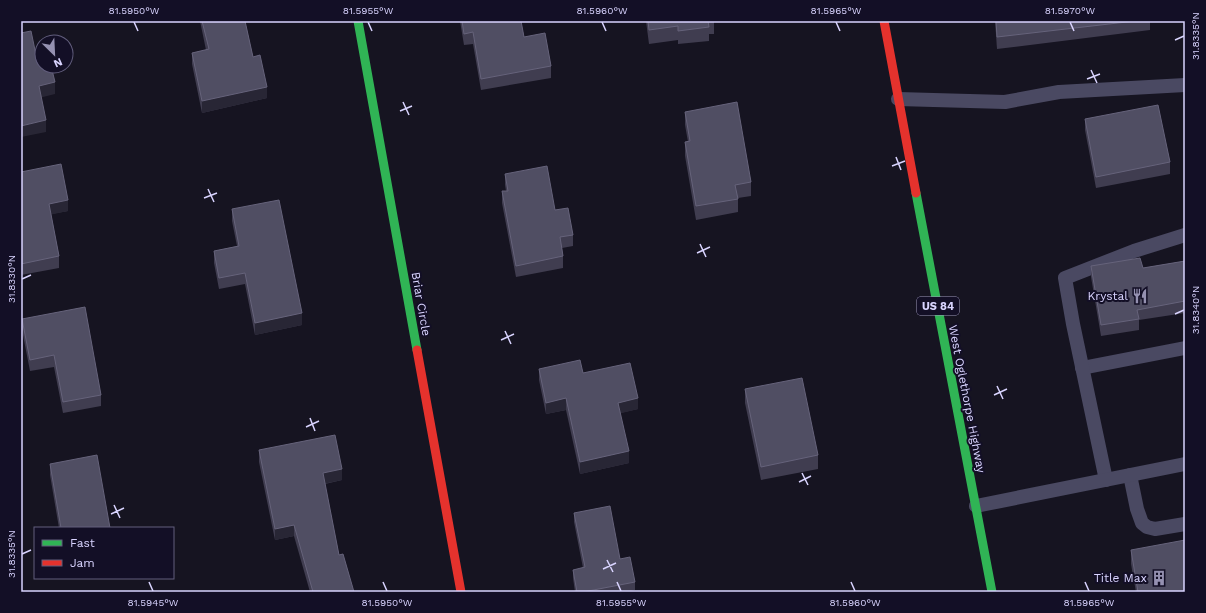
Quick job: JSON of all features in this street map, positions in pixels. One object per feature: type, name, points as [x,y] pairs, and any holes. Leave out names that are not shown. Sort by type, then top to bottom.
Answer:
[{"type":"main road","name":"Briar Circle","points":[[358,21],[461,592]]},
{"type":"main road","name":"West Oglethorpe Highway","points":[[884,21],[992,592]]},
{"type":"lane","points":[[898,99],[1005,102],[1059,92],[1185,85]]},
{"type":"lane","points":[[1106,480],[1082,368],[1065,278],[1134,251],[1185,235]]},
{"type":"lane","points":[[1082,368],[1185,348]]},
{"type":"lane","points":[[976,506],[1185,464]]},
{"type":"lane","points":[[1130,475],[1137,509],[1142,523],[1147,527],[1155,529],[1185,524]]},
{"type":"building","points":[[202,21],[245,21],[253,57],[260,55],[267,87],[202,101],[192,53],[209,49]]},
{"type":"building","points":[[462,21],[521,21],[524,37],[545,33],[551,66],[481,79],[473,32],[464,34]]},
{"type":"building","points":[[648,21],[708,21],[709,27],[678,31],[678,26],[649,30]]},
{"type":"building","points":[[996,21],[1135,21],[997,37]]},
{"type":"building","points":[[31,31],[34,45],[34,74],[53,74],[55,82],[39,86],[46,120],[21,126],[21,33]]},
{"type":"building","points":[[737,102],[751,182],[735,185],[738,199],[696,206],[685,142],[690,141],[685,112]]},
{"type":"building","points":[[1158,105],[1170,162],[1096,177],[1085,119]]},
{"type":"building","points":[[61,164],[68,200],[49,204],[59,256],[21,264],[21,172]]},
{"type":"building","points":[[547,166],[555,210],[568,208],[573,235],[560,237],[563,256],[516,266],[502,191],[508,191],[505,174]]},
{"type":"building","points":[[279,200],[302,313],[255,323],[245,273],[219,278],[214,251],[239,246],[232,209]]},
{"type":"building","name":"Krystal","points":[[1140,258],[1143,268],[1185,261],[1185,301],[1137,310],[1139,319],[1101,325],[1091,266]]},
{"type":"building","points":[[85,307],[101,395],[63,402],[54,355],[30,360],[22,319]]},
{"type":"building","points":[[580,360],[583,373],[630,363],[638,398],[618,403],[629,451],[580,462],[566,398],[546,403],[539,369]]},
{"type":"building","points":[[802,378],[818,455],[761,467],[745,389]]},
{"type":"building","points":[[335,435],[342,469],[323,473],[339,555],[343,554],[354,592],[313,592],[294,525],[275,529],[259,450]]},
{"type":"building","points":[[97,455],[110,527],[61,527],[50,464]]},
{"type":"building","points":[[610,506],[620,559],[630,557],[635,582],[577,592],[573,570],[585,567],[574,513]]},
{"type":"building","name":"Title Max","points":[[1185,540],[1185,592],[1138,592],[1131,550]]},
{"type":"traffic: fast","points":[[358,21],[417,350]]},
{"type":"traffic: fast","points":[[916,193],[992,592]]},
{"type":"traffic: jam","points":[[884,21],[916,193]]},
{"type":"traffic: jam","points":[[417,350],[461,592]]},
{"type":"place","name":"Krystal","points":[[1140,296]]},
{"type":"place","name":"Title Max","points":[[1159,578]]}]
